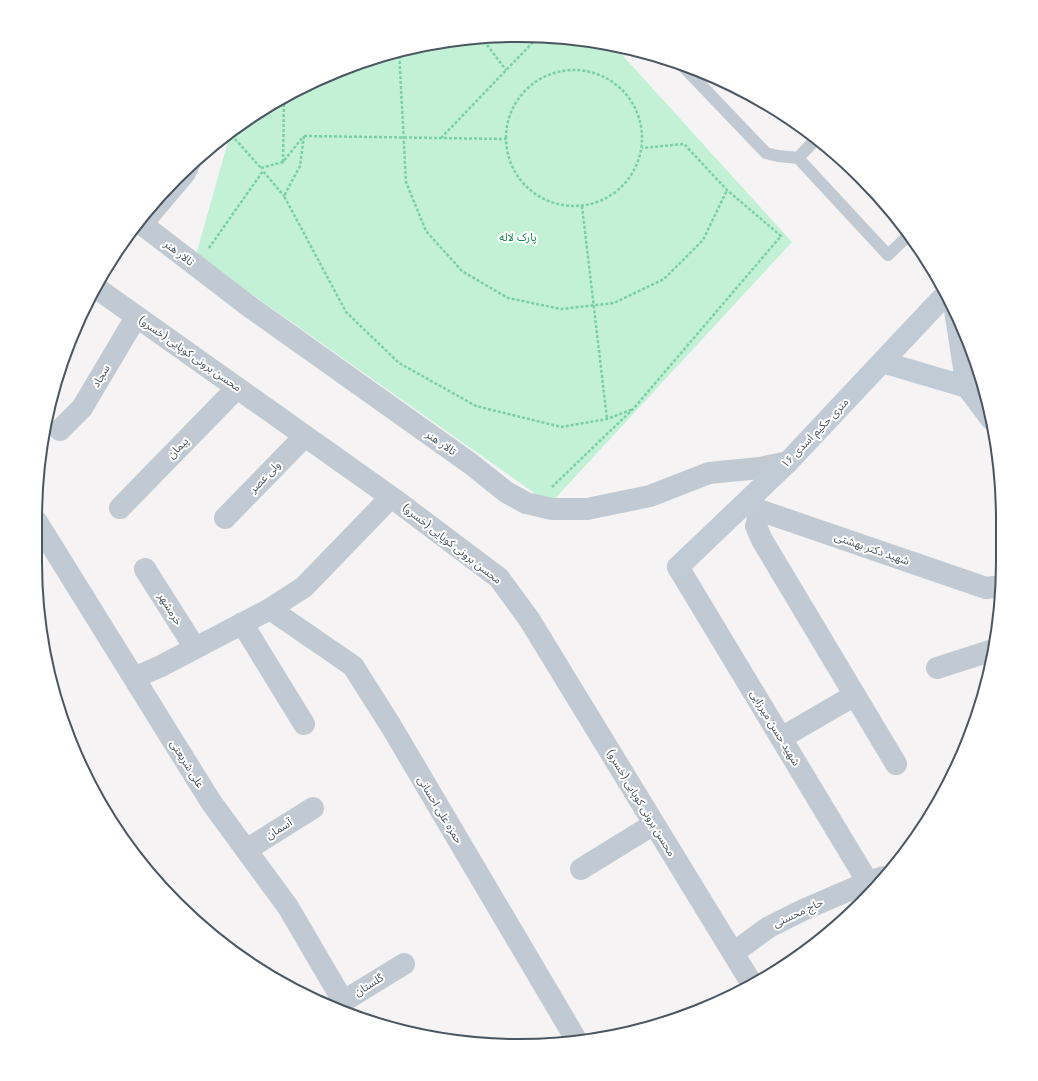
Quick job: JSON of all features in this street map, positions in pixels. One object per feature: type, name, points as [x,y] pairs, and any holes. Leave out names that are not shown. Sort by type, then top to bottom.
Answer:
[{"type":"street","name":"تالار هنر","points":[[143,226],[250,308],[471,464],[506,492],[526,503],[552,509],[587,509],[650,496],[709,473],[760,468],[788,462]]},
{"type":"street","name":"محسن برونی کوپایی (خسرو)","points":[[100,291],[391,497],[499,578],[529,620],[749,980]]},
{"type":"street","name":"۱۶ متری حکیم اسدی","points":[[678,566],[751,508],[788,462],[942,298]]},
{"type":"street","name":"سجاد","points":[[60,430],[82,408],[136,316]]},
{"type":"street","points":[[959,333],[967,387],[983,408]]},
{"type":"street","points":[[882,362],[967,387]]},
{"type":"street","name":"پیمان","points":[[120,508],[237,388]]},
{"type":"street","name":"ولی عصر","points":[[225,518],[305,436]]},
{"type":"street","points":[[134,678],[161,666],[270,609],[304,587],[391,497]]},
{"type":"street","points":[[751,508],[762,540],[896,764]]},
{"type":"street","name":"شهید دکتر بهشتی","points":[[751,508],[986,588],[995,587]]},
{"type":"street","name":"علی شریعتی","points":[[42,530],[211,802],[288,907],[339,1004]]},
{"type":"street","name":"شهید حسن میرزایی","points":[[678,566],[781,738],[874,881]]},
{"type":"street","name":"خرمشهر","points":[[145,569],[195,648]]},
{"type":"street","name":"حمزه علی احسانی","points":[[270,609],[353,666],[395,733],[574,1036]]},
{"type":"street","points":[[242,623],[304,724]]},
{"type":"street","points":[[937,668],[988,652]]},
{"type":"street","points":[[781,738],[855,695]]},
{"type":"street","name":"آسمان","points":[[246,850],[312,808]]},
{"type":"street","points":[[581,869],[654,824]]},
{"type":"street","name":"حاج محسنی","points":[[733,953],[769,927],[803,910],[870,885]]},
{"type":"street","name":"گلستان","points":[[339,1004],[404,964]]},
{"type":"lane","points":[[689,73],[766,153],[798,158],[888,255],[905,239]]},
{"type":"lane","points":[[798,158],[812,143]]},
{"type":"lane","points":[[152,215],[190,174]]},
{"type":"path","points":[[441,138],[533,42]]},
{"type":"path","points":[[486,43],[506,70]]},
{"type":"path","points":[[399,57],[406,182],[426,231],[462,271],[508,298],[561,309],[614,303],[664,279],[703,240],[727,190]]},
{"type":"path","points":[[579,70],[601,75],[620,87],[634,104],[642,125],[642,148],[636,169],[622,187],[604,200],[582,206],[559,205],[538,196],[521,181],[510,161],[506,139],[509,117],[520,96],[537,81],[557,72],[579,70]]},
{"type":"path","points":[[283,162],[284,104]]},
{"type":"path","points":[[304,136],[506,139]]},
{"type":"path","points":[[261,168],[283,162],[304,136]]},
{"type":"path","points":[[284,196],[300,166],[304,136]]},
{"type":"path","points":[[235,137],[284,196],[346,312],[399,363],[476,406],[561,427],[607,419],[634,408]]},
{"type":"path","points":[[550,488],[634,408],[781,236],[727,190],[684,144],[642,148]]},
{"type":"path","points":[[205,253],[263,171]]},
{"type":"path","points":[[582,206],[607,419]]},
{"type":"green space","name":"پارک لاله","points":[[488,43],[550,43],[612,51],[620,53],[792,242],[550,504],[196,255],[227,143],[254,122],[308,91],[336,78],[396,58],[426,51]]}]
